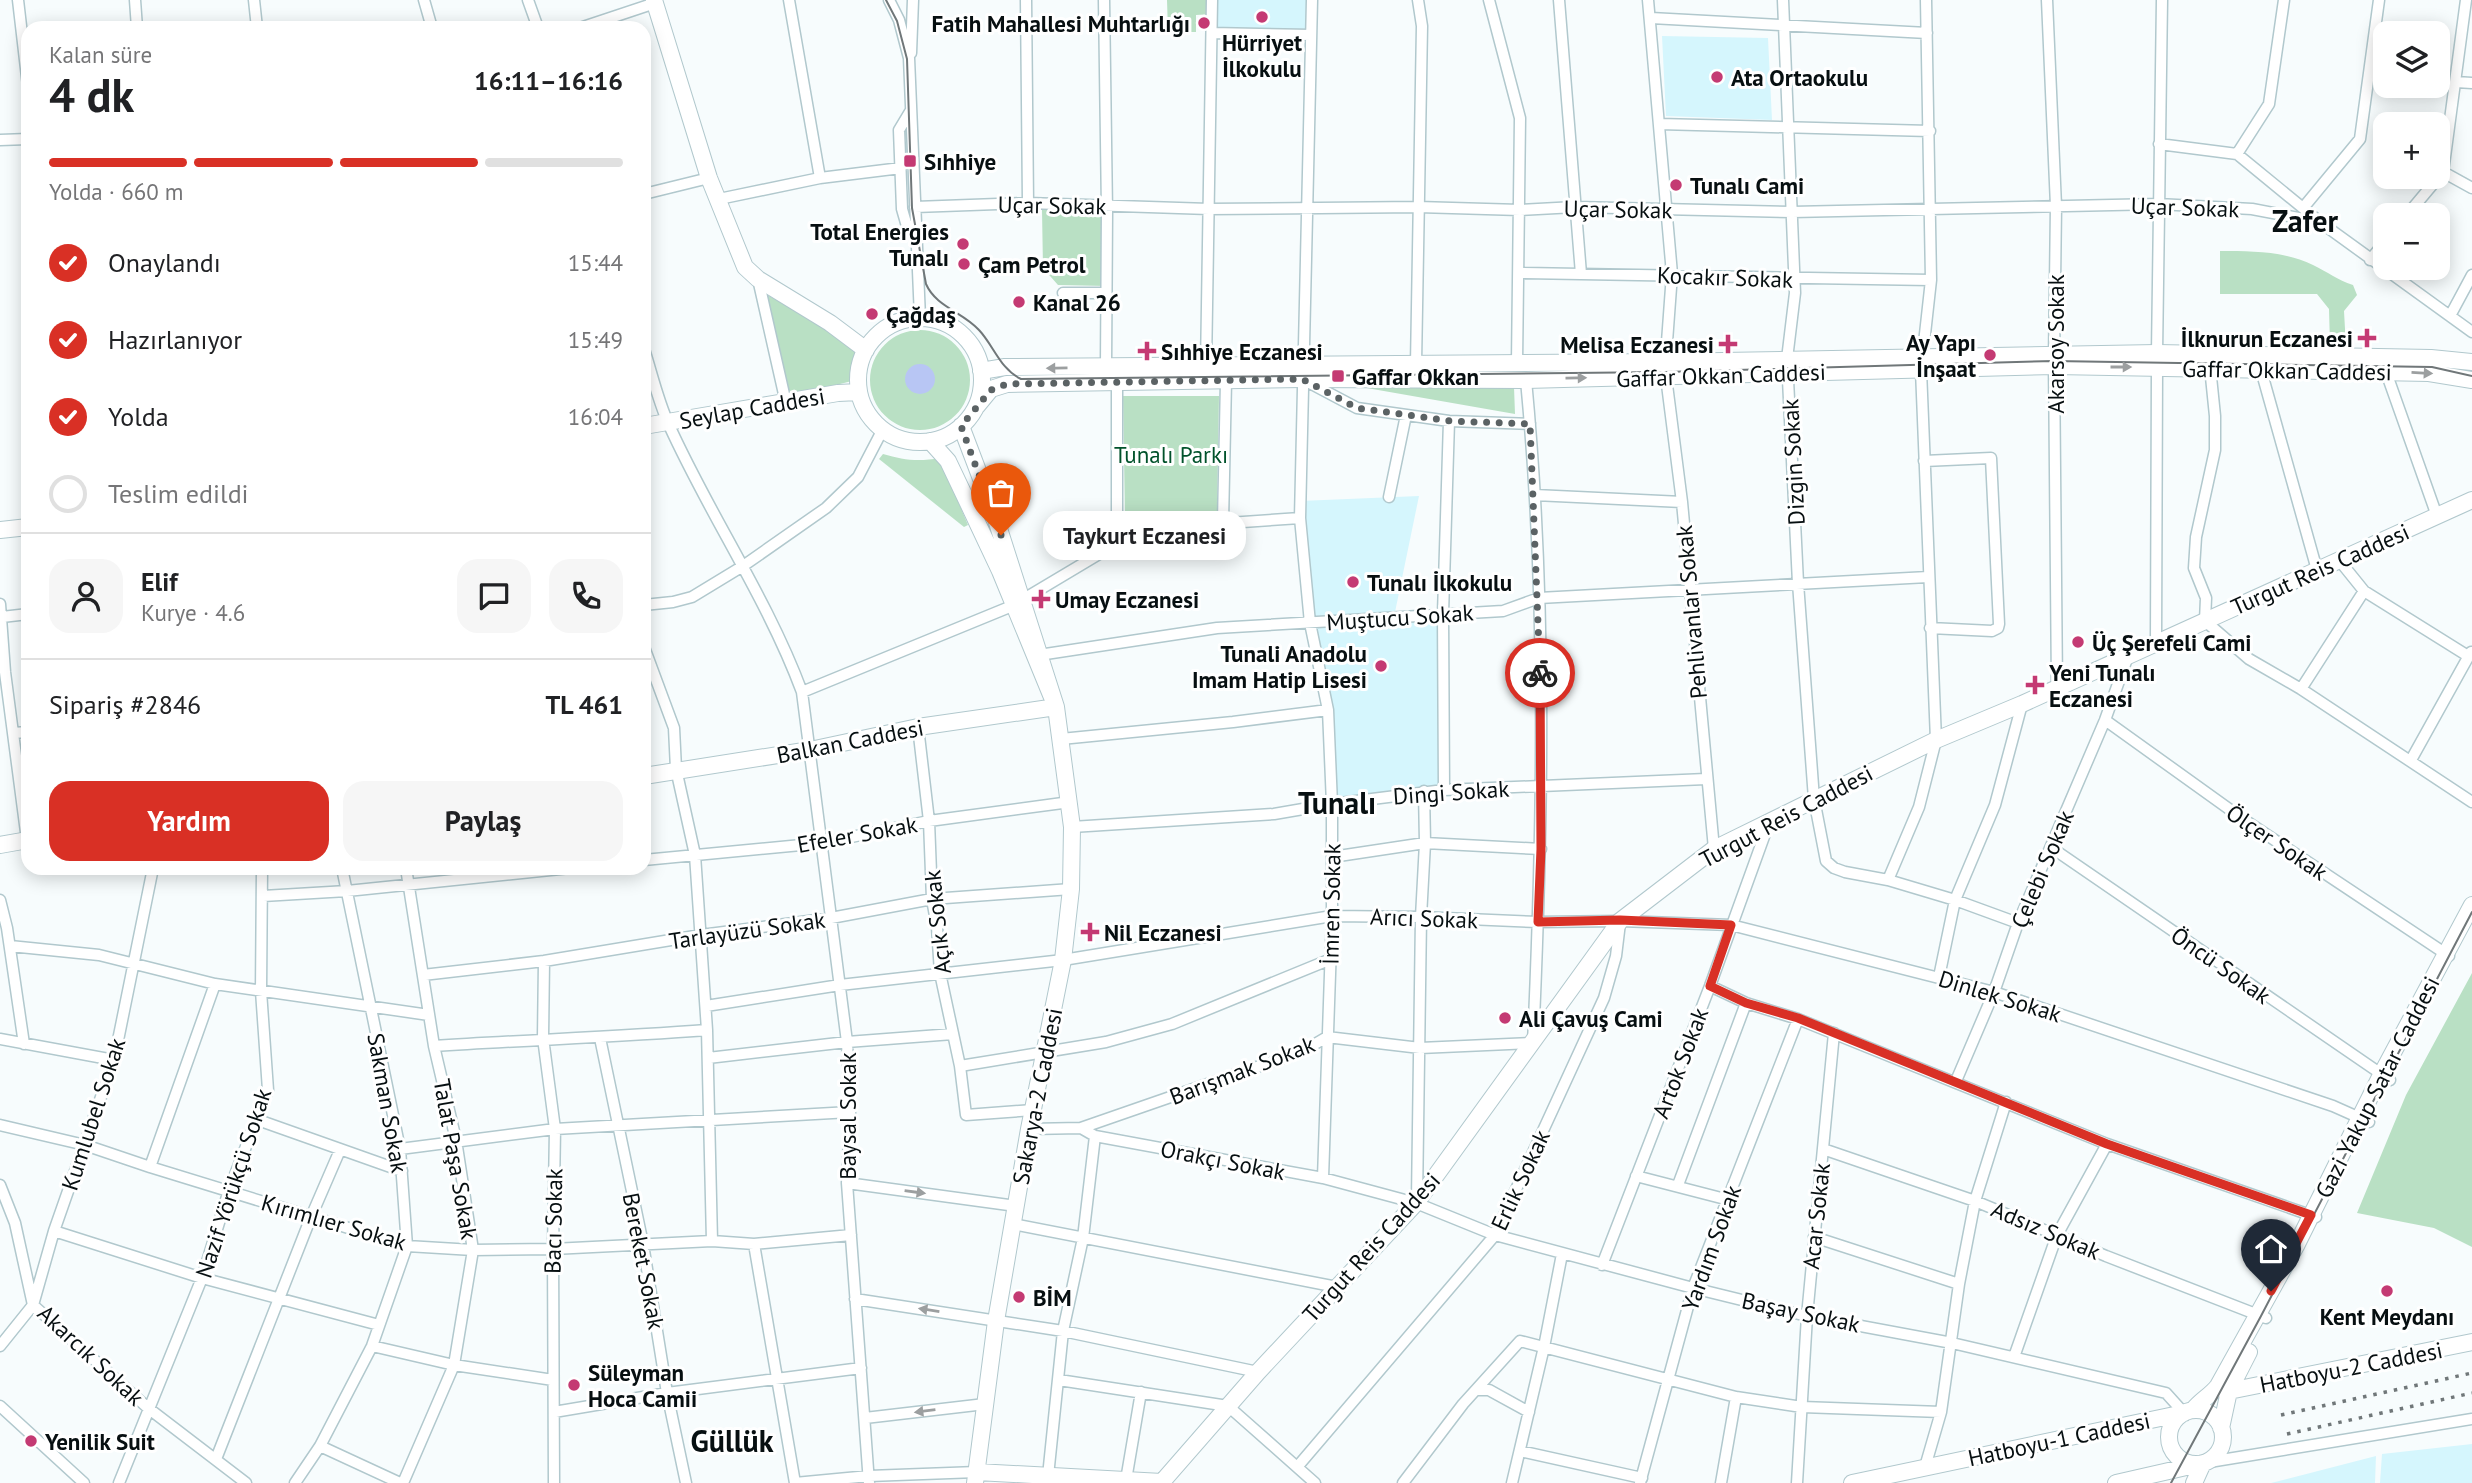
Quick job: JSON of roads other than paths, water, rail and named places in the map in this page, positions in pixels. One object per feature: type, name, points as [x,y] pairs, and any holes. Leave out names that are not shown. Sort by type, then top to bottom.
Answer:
[{"type":"main road","points":[[659,1],[709,178],[745,267],[758,279],[830,323],[866,350]]},
{"type":"main road","points":[[920,318],[939,321],[957,330],[971,344],[979,361],[982,381],[977,406],[961,426],[947,436],[930,441],[897,438],[883,429],[872,419],[859,392],[859,371],[866,350],[876,337],[888,327],[904,320],[920,318]]},
{"type":"main road","name":"Gaffar Okkan Caddesi","points":[[981,371],[1005,368],[1206,367],[1526,380],[1665,369],[2054,360],[2431,358],[2472,362]]},
{"type":"main road","name":"Gaffar Okkan Caddesi","points":[[2157,360],[2210,368],[2429,373],[2472,380]]},
{"type":"main road","name":"Gaffar Okkan Caddesi","points":[[977,406],[991,390],[1007,384],[1226,381],[1302,372],[1416,364],[1517,363],[1665,369]]},
{"type":"main road","name":"Seylap Caddesi","points":[[651,425],[838,393],[859,392]]},
{"type":"main road","name":"Sakarya-2 Caddesi","points":[[961,426],[994,513],[1017,603],[1056,707]]},
{"type":"main road","points":[[930,441],[948,461],[1017,603]]},
{"type":"main road","name":"Turgut Reis Caddesi","points":[[1164,1482],[1258,1372],[1416,1203],[1620,920],[1714,849],[1936,740],[2022,704],[2472,500]]},
{"type":"main road","points":[[0,530],[21,528]]},
{"type":"main road","name":"Sakarya-2 Caddesi","points":[[976,1477],[996,1321],[1029,1129],[1063,960],[1072,889],[1070,802],[1056,707],[1039,655],[1017,603]]},
{"type":"main road","name":"Balkan Caddesi","points":[[651,774],[810,750],[918,727],[1056,707]]},
{"type":"main road","points":[[0,845],[21,841]]},
{"type":"main road","name":"Gazi Yakup Satar Caddesi","points":[[2221,1428],[2229,1391],[2262,1317],[2449,956],[2472,905]]},
{"type":"main road","name":"Gazi Yakup Satar Caddesi","points":[[2449,956],[2472,921]]},
{"type":"main road","name":"Gazi Yakup Satar Caddesi","points":[[2188,1411],[2218,1386],[2262,1317]]},
{"type":"main road","name":"Hatboyu-2 Caddesi","points":[[2229,1391],[2472,1342]]},
{"type":"main road","points":[[2116,1483],[2160,1478],[2211,1459],[2221,1445],[2221,1428],[2210,1414],[2188,1411],[2172,1425],[2160,1478]]},
{"type":"main road","name":"Hatboyu-1 Caddesi","points":[[1852,1483],[2188,1411]]},
{"type":"main road","points":[[2169,1442],[2178,1457],[2194,1464],[2203,1463]]},
{"type":"main road","points":[[2194,1483],[2203,1463]]},
{"type":"main road","points":[[976,1477],[1048,1476],[1164,1482]]},
{"type":"street","points":[[18,0],[21,26]]},
{"type":"street","points":[[135,0],[136,21]]},
{"type":"street","points":[[254,0],[256,21]]},
{"type":"street","points":[[424,0],[430,21]]},
{"type":"street","points":[[528,0],[536,21]]},
{"type":"street","points":[[789,0],[820,178]]},
{"type":"street","points":[[889,0],[899,20],[909,58],[920,318]]},
{"type":"street","points":[[909,58],[913,0]]},
{"type":"street","points":[[1026,0],[1028,203]]},
{"type":"street","points":[[1104,0],[1106,367]]},
{"type":"street","points":[[1206,367],[1212,0]]},
{"type":"street","name":"İmren Sokak","points":[[1312,0],[1300,518],[1310,623],[1328,710],[1332,804],[1331,959],[1323,1178]]},
{"type":"street","points":[[1416,364],[1422,26],[1418,0]]},
{"type":"street","points":[[1489,0],[1520,118],[1517,363]]},
{"type":"street","points":[[1559,0],[1581,275]]},
{"type":"street","name":"Pehlivanlar Sokak","points":[[1648,0],[1672,275],[1665,369],[1682,502],[1714,849]]},
{"type":"street","name":"Dizgin Sokak","points":[[1783,0],[1793,212],[1795,293],[1788,366],[1798,583],[1814,799],[1826,861],[1834,869],[1888,880],[2018,923]]},
{"type":"street","points":[[1888,880],[1919,807],[1936,740],[1921,363],[1931,280],[1926,0]]},
{"type":"street","name":"Akarsoy Sokak","points":[[2048,0],[2056,206],[2054,360],[2057,688]]},
{"type":"street","points":[[2156,643],[2162,0]]},
{"type":"street","points":[[2237,154],[2269,104],[2284,0]]},
{"type":"street","points":[[2303,208],[2360,139],[2379,0]]},
{"type":"street","points":[[2450,124],[2466,0]]},
{"type":"street","points":[[600,21],[659,1]]},
{"type":"street","points":[[1651,18],[1927,33]]},
{"type":"street","points":[[1212,33],[1311,35]]},
{"type":"street","points":[[2456,82],[2472,83]]},
{"type":"street","points":[[911,110],[899,130],[902,209],[906,223],[916,240]]},
{"type":"street","points":[[1659,124],[1930,131]]},
{"type":"street","points":[[0,140],[21,139]]},
{"type":"street","points":[[2159,144],[2237,154],[2370,260],[2472,332]]},
{"type":"street","points":[[719,199],[820,178],[901,168]]},
{"type":"street","points":[[2450,176],[2472,188]]},
{"type":"street","points":[[651,192],[709,178]]},
{"type":"street","points":[[2417,203],[2429,189]]},
{"type":"street","name":"Uçar Sokak","points":[[915,207],[1028,203],[1209,209],[1418,207],[1520,210],[1575,207],[1793,212],[2158,204],[2252,209],[2320,222]]},
{"type":"street","points":[[2370,260],[2373,256]]},
{"type":"street","name":"Kocakır Sokak","points":[[1519,273],[1931,280]]},
{"type":"street","points":[[2450,316],[2472,275]]},
{"type":"street","points":[[758,279],[786,402]]},
{"type":"street","points":[[1063,293],[1106,293]]},
{"type":"street","points":[[2210,368],[2215,450],[2196,537],[2194,568],[2206,598],[2205,621],[2249,659],[2301,689],[2472,802]]},
{"type":"street","points":[[2261,370],[2318,570]]},
{"type":"street","name":"Baysal Sokak","points":[[651,371],[667,422],[785,648],[802,692],[847,1042],[850,1112],[847,1183],[869,1479]]},
{"type":"street","points":[[1302,372],[1357,408],[1450,421],[1530,424]]},
{"type":"street","points":[[2386,372],[2437,516]]},
{"type":"street","points":[[1526,380],[1535,495],[1539,598],[1541,786],[1533,1043]]},
{"type":"street","points":[[1223,522],[1226,381]]},
{"type":"street","points":[[1117,382],[1117,543]]},
{"type":"street","points":[[1389,497],[1406,415]]},
{"type":"street","points":[[1444,790],[1443,614],[1450,421]]},
{"type":"street","points":[[651,604],[692,597],[743,566],[826,508],[859,477],[883,429]]},
{"type":"street","points":[[1924,461],[1991,458],[1999,624],[1998,628],[1992,631],[1930,628]]},
{"type":"street","points":[[1535,495],[1682,502]]},
{"type":"street","points":[[802,692],[1017,603],[1141,529],[1300,518]]},
{"type":"street","points":[[2339,560],[2364,591],[2470,653],[2411,760]]},
{"type":"street","name":"Muştucu Sokak","points":[[1039,655],[1217,628],[1503,611],[1539,598],[1928,577]]},
{"type":"street","points":[[2301,689],[2364,591]]},
{"type":"street","points":[[0,604],[3,673],[21,790]]},
{"type":"street","points":[[2,617],[21,615]]},
{"type":"street","name":"Çelebi Sokak","points":[[1956,1082],[1994,992],[2018,923],[2105,720],[2128,656]]},
{"type":"street","points":[[651,666],[674,728],[676,769],[695,855],[708,1030],[712,1241]]},
{"type":"street","points":[[1939,977],[1955,900],[1995,805],[2022,704]]},
{"type":"street","points":[[1061,739],[1328,710]]},
{"type":"street","name":"Ölçer Sokak","points":[[2105,720],[2243,820],[2449,956]]},
{"type":"street","name":"Açık Sokak","points":[[918,727],[929,821],[932,899],[940,973],[960,1066],[966,1115],[1033,1110]]},
{"type":"street","points":[[13,733],[21,733]]},
{"type":"street","name":"Dingi Sokak","points":[[1072,827],[1274,814],[1424,791],[1706,779]]},
{"type":"street","points":[[1416,1203],[1424,791]]},
{"type":"street","name":"Efeler Sokak","points":[[651,859],[822,843],[929,821],[1070,802]]},
{"type":"street","name":"Artok Sokak","points":[[1602,1265],[1710,986],[1770,820]]},
{"type":"street","points":[[1332,857],[1425,843],[1541,849]]},
{"type":"street","name":"Öncü Sokak","points":[[2052,848],[2385,1078]]},
{"type":"street","name":"Kumlubel Sokak","points":[[0,1346],[33,1305],[54,1231],[114,1060],[151,875]]},
{"type":"street","name":"Nazif Yörükçü Sokak","points":[[119,1483],[202,1278],[229,1190],[268,1090],[261,991],[262,875]]},
{"type":"street","name":"Sakman Sokak","points":[[295,1483],[320,1446],[372,1346],[407,1246],[400,1149],[344,875]]},
{"type":"street","name":"Talat Paşa Sokak","points":[[402,1483],[454,1365],[473,1250],[456,1140],[434,1046],[407,875]]},
{"type":"street","points":[[262,896],[347,891],[503,875]]},
{"type":"street","name":"Tarlayüzü Sokak","points":[[423,975],[544,961],[701,935],[831,918],[932,899],[1072,889]]},
{"type":"street","points":[[0,900],[10,946],[24,1044]]},
{"type":"street","name":"Arıcı Sokak","points":[[706,1006],[840,985],[1063,960],[1332,916],[1538,922],[1620,920]]},
{"type":"street","name":"Dinlek Sokak","points":[[1620,920],[1731,925],[1939,977],[1994,992],[2333,1106],[2364,1120]]},
{"type":"street","name":"Erlik Sokak","points":[[1298,1466],[1495,1235],[1604,998],[1616,956],[1620,920]]},
{"type":"street","points":[[10,946],[99,955],[215,985],[429,1015]]},
{"type":"street","points":[[960,1066],[1106,1042],[1172,1024],[1331,959]]},
{"type":"street","name":"Bacı Sokak","points":[[544,961],[543,1038],[555,1129],[552,1249],[554,1483]]},
{"type":"street","points":[[150,1167],[215,985]]},
{"type":"street","points":[[1710,986],[1746,1003],[1798,1018],[2107,1144],[2315,1216]]},
{"type":"street","points":[[1678,1185],[1746,1003]]},
{"type":"street","name":"Yardım Sokak","points":[[1641,1480],[1693,1288],[1798,1018]]},
{"type":"street","points":[[434,1046],[708,1030]]},
{"type":"street","name":"Acar Sokak","points":[[1797,1483],[1807,1315],[1834,1033]]},
{"type":"street","points":[[708,1058],[847,1042],[953,1034]]},
{"type":"street","name":"Barışmak Sokak","points":[[1081,1128],[1303,1051],[1327,1037],[1420,1048],[1533,1043]]},
{"type":"street","name":"Bereket Sokak","points":[[600,1038],[643,1244],[667,1393],[686,1483]]},
{"type":"street","points":[[0,1039],[114,1060]]},
{"type":"street","points":[[1925,1467],[1941,1412],[1959,1284],[1975,1200],[2006,1102]]},
{"type":"street","points":[[400,1149],[555,1129],[850,1112]]},
{"type":"street","points":[[258,1120],[402,1171]]},
{"type":"street","name":"Kırımlıer Sokak","points":[[0,1125],[85,1145],[407,1246],[473,1250],[712,1241],[754,1244],[851,1235]]},
{"type":"street","points":[[1029,1129],[1081,1128]]},
{"type":"street","name":"Orakçı Sokak","points":[[1081,1128],[1095,1136],[1323,1178],[1416,1203]]},
{"type":"street","points":[[1048,1476],[1063,1331],[1083,1238],[1095,1136]]},
{"type":"street","points":[[2014,1357],[2057,1235],[2107,1144]]},
{"type":"street","name":"Adsız Sokak","points":[[1823,1149],[1975,1200],[2262,1317]]},
{"type":"street","points":[[216,1459],[340,1150]]},
{"type":"street","points":[[1636,1176],[1729,1199]]},
{"type":"street","points":[[847,1183],[1016,1206]]},
{"type":"street","name":"Akarcık Sokak","points":[[0,1185],[11,1213],[33,1305],[148,1408],[246,1483]]},
{"type":"street","name":"Başay Sokak","points":[[1416,1203],[1495,1235],[1602,1265],[1807,1315],[1952,1343],[2166,1393],[2188,1411]]},
{"type":"street","points":[[0,1223],[11,1213]]},
{"type":"street","points":[[1013,1224],[1337,1287]]},
{"type":"street","points":[[54,1231],[202,1278],[379,1325]]},
{"type":"street","points":[[1814,1237],[1959,1284]]},
{"type":"street","points":[[754,1244],[795,1483],[976,1477]]},
{"type":"street","points":[[1512,1483],[1544,1347],[1562,1254]]},
{"type":"street","points":[[855,1299],[1063,1331],[1258,1372]]},
{"type":"street","points":[[1403,1483],[1463,1404],[1520,1341],[1736,1397],[1802,1407],[1941,1412]]},
{"type":"street","points":[[372,1346],[454,1365],[553,1380]]},
{"type":"street","points":[[554,1412],[667,1393],[861,1368]]},
{"type":"street","points":[[1059,1380],[1228,1406],[1315,1483]]},
{"type":"street","points":[[1477,1390],[1489,1390],[1529,1412]]},
{"type":"street","points":[[1126,1480],[1141,1392]]},
{"type":"street","points":[[1721,1483],[1736,1397]]},
{"type":"street","points":[[865,1418],[985,1404]]},
{"type":"street","points":[[0,1406],[84,1483]]},
{"type":"street","points":[[2203,1463],[2472,1419]]},
{"type":"street","points":[[320,1446],[402,1483]]},
{"type":"street","points":[[1520,1451],[1641,1480]]},
{"type":"water","points":[[920,364],[931,368],[935,379],[931,390],[920,394],[909,390],[905,379],[909,368]]},
{"type":"tram line","points":[[886,0],[897,21],[907,59],[912,208],[926,284],[930,292],[943,304],[973,324],[1002,363],[1021,379],[1665,372],[2054,361],[2432,367],[2472,376]]},
{"type":"tram line","points":[[2171,1483],[2472,912]]},
{"type":"railway","points":[[2281,1415],[2472,1373]]},
{"type":"railway","points":[[2287,1434],[2472,1393]]},
{"type":"place","name":"Hürriyet İlkokulu","points":[[1262,17]]},
{"type":"place","name":"Fatih Mahallesi Muhtarlığı","points":[[1204,23]]},
{"type":"place","name":"Ata Ortaokulu","points":[[1717,77]]},
{"type":"place","name":"Sıhhiye","points":[[910,161]]},
{"type":"place","name":"Tunalı Cami","points":[[1676,185]]},
{"type":"place","name":"Total Energies Tunalı","points":[[963,244]]},
{"type":"place","name":"Çam Petrol","points":[[964,264]]},
{"type":"place","name":"Kanal 26","points":[[1019,302]]},
{"type":"place","name":"Çağdaş","points":[[872,314]]},
{"type":"place","name":"İlknurun Eczanesi","points":[[2367,338]]},
{"type":"place","name":"Melisa Eczanesi","points":[[1728,344]]},
{"type":"place","name":"Sıhhiye Eczanesi","points":[[1147,351]]},
{"type":"place","name":"Ay Yapı İnşaat","points":[[1990,355]]},
{"type":"place","name":"Gaffar Okkan","points":[[1338,376]]},
{"type":"place","name":"Taykurt Eczanesi","points":[[1001,535]]},
{"type":"place","name":"Tunalı İlkokulu","points":[[1353,582]]},
{"type":"place","name":"Umay Eczanesi","points":[[1041,599]]},
{"type":"place","name":"Üç Şerefeli Cami","points":[[2078,642]]},
{"type":"place","name":"Tunali Anadolu Imam Hatip Lisesi","points":[[1381,666]]},
{"type":"place","name":"Yeni Tunalı Eczanesi","points":[[2035,685]]},
{"type":"place","name":"Nil Eczanesi","points":[[1090,932]]},
{"type":"place","name":"Ali Çavuş Cami","points":[[1505,1018]]},
{"type":"place","name":"Kent Meydanı","points":[[2387,1291]]},
{"type":"place","name":"BİM","points":[[1019,1297]]},
{"type":"place","name":"Süleyman Hoca Camii","points":[[574,1385]]},
{"type":"place","name":"Yenilik Suit","points":[[31,1441]]},
{"type":"district","name":"Zafer","points":[[2305,220]]},
{"type":"district","name":"Tunalı","points":[[1337,802]]},
{"type":"district","name":"Güllük","points":[[732,1440]]},
{"type":"park label","name":"Tunalı Parkı","points":[[1171,454]]}]
